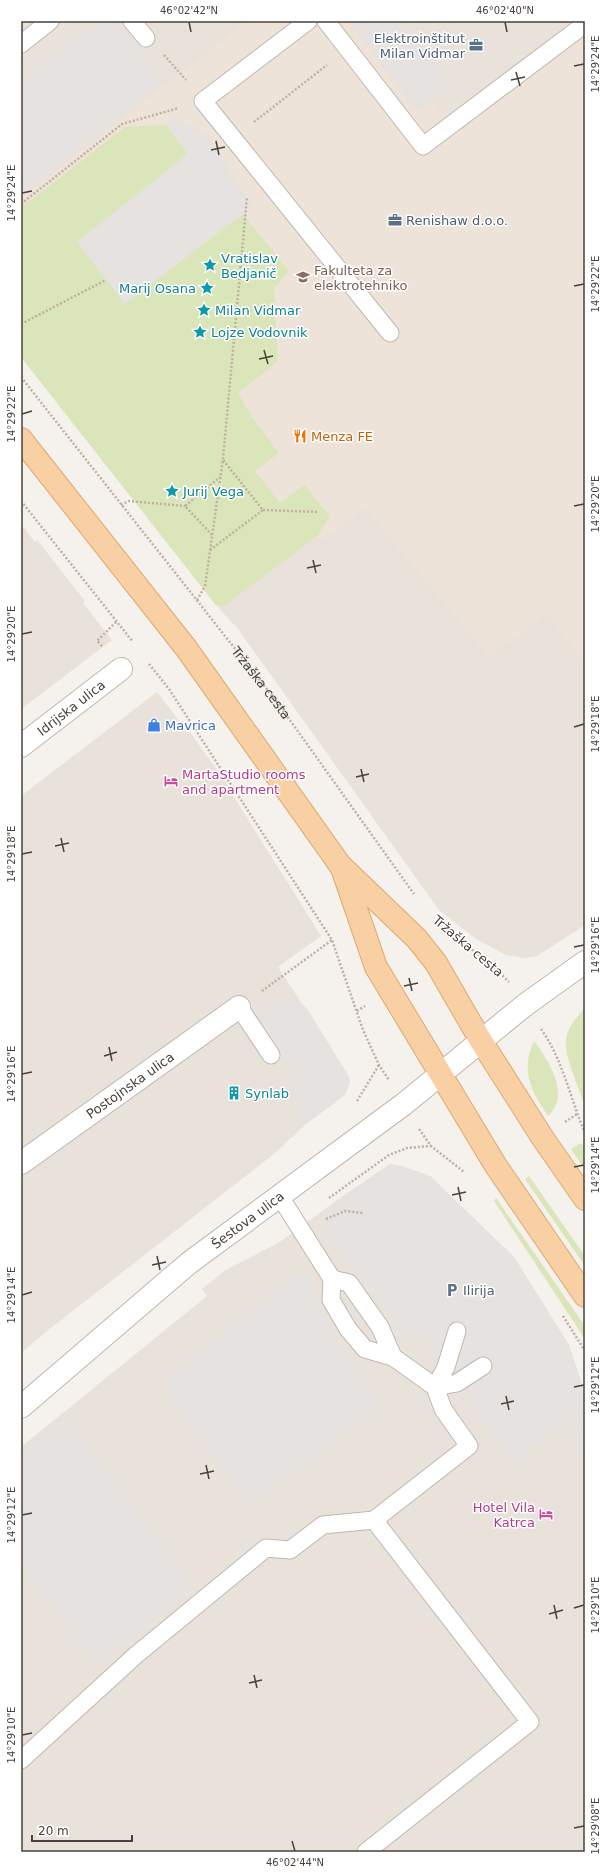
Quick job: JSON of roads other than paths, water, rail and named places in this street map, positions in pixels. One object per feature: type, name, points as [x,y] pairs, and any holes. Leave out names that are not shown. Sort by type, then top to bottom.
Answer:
[{"type":"main road","points":[[21,439],[186,648],[340,865],[418,939],[436,963],[481,1041],[546,1142],[585,1199]]},
{"type":"main road","points":[[340,865],[376,967],[496,1166],[585,1296]]},
{"type":"street","name":"Idrijska ulica","points":[[21,746],[121,669]]},
{"type":"street","name":"Šestova ulica","points":[[21,1407],[189,1262],[404,1104],[525,1005],[585,962]]},
{"type":"street","name":"Postojnska ulica","points":[[21,1163],[239,1007]]},
{"type":"lane","points":[[21,44],[50,21]]},
{"type":"lane","points":[[132,21],[146,38]]},
{"type":"lane","points":[[308,21],[203,101],[390,333]]},
{"type":"lane","points":[[326,21],[423,146],[585,24]]},
{"type":"lane","points":[[239,1007],[271,1055]]},
{"type":"lane","points":[[21,1760],[136,1655],[266,1548],[290,1550],[323,1525],[374,1520],[469,1446],[443,1409],[435,1386],[393,1357],[365,1349],[348,1329],[330,1300],[332,1279],[280,1195]]},
{"type":"lane","points":[[332,1279],[349,1283],[380,1327],[393,1357]]},
{"type":"lane","points":[[435,1386],[446,1367],[457,1331]]},
{"type":"lane","points":[[435,1386],[457,1383],[483,1366]]},
{"type":"lane","points":[[366,1852],[530,1722],[374,1520]]},
{"type":"place","name":"Elektroinštitut Milan Vidmar","points":[[476,45]]},
{"type":"place","name":"Renishaw d.o.o.","points":[[395,220]]},
{"type":"place","name":"Vratislav Bedjanič","points":[[210,265]]},
{"type":"place","name":"Fakulteta za elektrotehniko","points":[[303,277]]},
{"type":"place","name":"Marij Osana","points":[[207,288]]},
{"type":"place","name":"Milan Vidmar","points":[[204,310]]},
{"type":"place","name":"Lojze Vodovnik","points":[[200,332]]},
{"type":"place","name":"Menza FE","points":[[300,436]]},
{"type":"place","name":"Jurij Vega","points":[[172,491]]},
{"type":"place","name":"Mavrica","points":[[154,725]]},
{"type":"place","name":"MartaStudio rooms and apartment","points":[[171,781]]},
{"type":"place","name":"Synlab","points":[[234,1093]]},
{"type":"place","name":"Ilirija","points":[[452,1290]]},
{"type":"place","name":"Hotel Vila Katrca","points":[[546,1514]]}]
